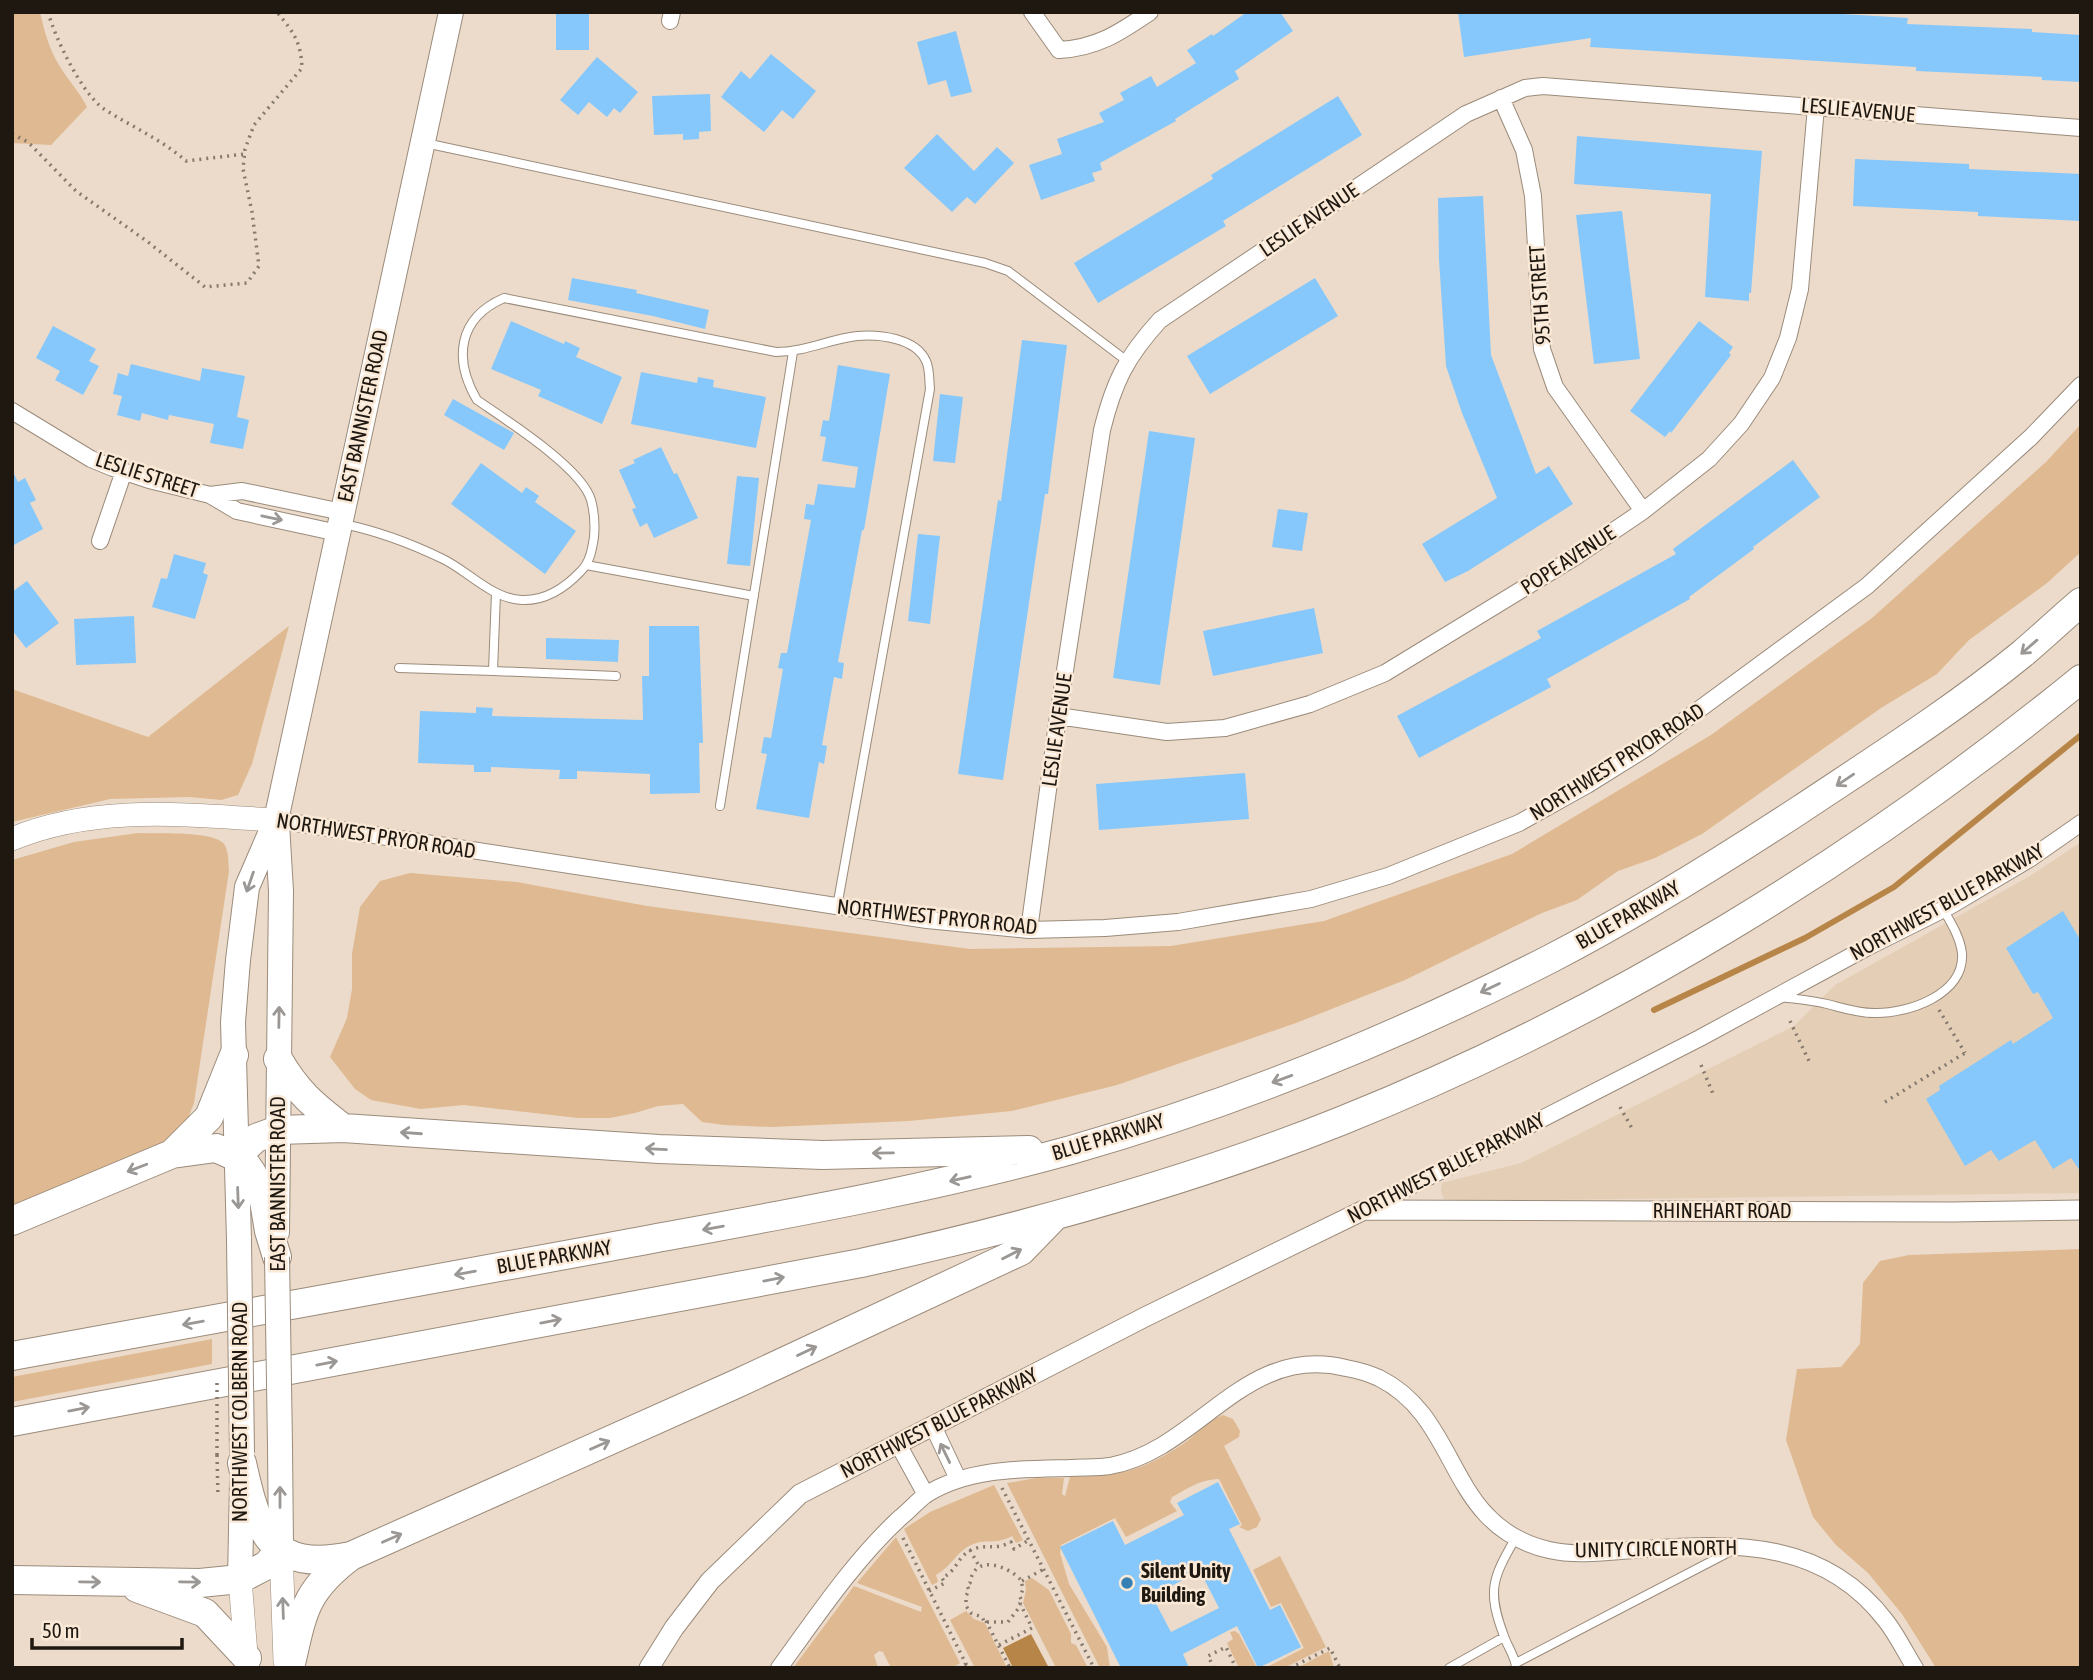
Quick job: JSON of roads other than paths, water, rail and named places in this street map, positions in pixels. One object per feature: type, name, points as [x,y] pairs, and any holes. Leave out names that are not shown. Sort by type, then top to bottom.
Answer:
[{"type":"highway","name":"BLUE PARKWAY","points":[[12,1356],[820,1208],[962,1178],[1074,1149],[1181,1116],[1311,1068],[1427,1018],[1552,958],[1725,858],[1928,724],[2021,654],[2081,602]]},
{"type":"highway","points":[[12,1422],[861,1263],[986,1236],[1214,1168],[1341,1121],[1475,1063],[1604,998],[1707,940],[1813,876],[2005,741],[2081,679]]},
{"type":"highway","points":[[172,1154],[208,1118],[234,1055]]},
{"type":"highway","points":[[278,1059],[294,1086],[314,1106],[343,1128]]},
{"type":"highway","points":[[236,1156],[256,1138],[278,1130],[343,1128],[659,1149],[809,1154],[1074,1149]]},
{"type":"highway","points":[[12,1221],[172,1154],[216,1148],[243,1160],[252,1173],[264,1201],[268,1231],[277,1257]]},
{"type":"highway","points":[[242,1458],[252,1509],[262,1530],[281,1548],[306,1561],[328,1561],[351,1556],[736,1384],[1021,1251],[1054,1216]]},
{"type":"highway","points":[[12,1580],[200,1583],[240,1579],[267,1564],[281,1548]]},
{"type":"highway","points":[[288,1668],[304,1607],[327,1576],[351,1556]]},
{"type":"highway","points":[[121,1583],[205,1613],[247,1663]]},
{"type":"main road","name":"EAST BANNISTER ROAD","points":[[236,1156],[233,1022],[247,887],[276,820],[452,12]]},
{"type":"main road","name":"NORTHWEST PRYOR ROAD","points":[[12,839],[38,828],[119,814],[183,814],[276,820]]},
{"type":"main road","name":"EAST BANNISTER ROAD","points":[[276,820],[281,891],[277,1257],[281,1548]]},
{"type":"main road","name":"NORTHWEST COLBERN ROAD","points":[[236,1156],[242,1458],[240,1579],[247,1663]]},
{"type":"main road","points":[[281,1548],[288,1668]]},
{"type":"street","points":[[1032,12],[1059,50],[1080,48],[1113,37],[1150,12]]},
{"type":"street","name":"LESLIE AVENUE","points":[[1029,930],[1102,429],[1112,391],[1127,361],[1160,320],[1466,114],[1525,88],[1543,86],[2081,128]]},
{"type":"street","name":"95TH STREET","points":[[1501,98],[1524,150],[1533,196],[1542,348],[1555,387],[1643,511]]},
{"type":"street","name":"POPE AVENUE","points":[[1059,716],[1167,732],[1226,728],[1310,705],[1385,673],[1575,557],[1643,511],[1709,459],[1741,424],[1772,378],[1788,338],[1800,289],[1816,107]]},
{"type":"street","name":"NORTHWEST PRYOR ROAD","points":[[276,820],[837,907],[927,920],[1029,930],[1178,922],[1311,899],[1388,876],[1519,823],[1648,747],[1867,586],[2031,437],[2081,385]]},
{"type":"street","name":"LESLIE STREET","points":[[12,411],[91,459],[149,480],[210,495],[242,491],[340,523]]},
{"type":"street","points":[[100,541],[124,471]]},
{"type":"street","name":"NORTHWEST BLUE PARKWAY","points":[[649,1668],[674,1628],[710,1581],[800,1494],[1147,1316],[1364,1210],[1776,997],[1943,909],[2031,858],[2081,823]]},
{"type":"street","name":"RHINEHART ROAD","points":[[1364,1210],[2081,1210]]},
{"type":"street","name":"UNITY CIRCLE NORTH","points":[[779,1668],[880,1536],[926,1495],[958,1479],[1106,1467],[1128,1462],[1161,1446],[1256,1379],[1297,1364],[1328,1363],[1380,1378],[1406,1396],[1422,1412],[1476,1504],[1500,1529],[1515,1539],[1550,1550],[1588,1552],[1694,1545],[1742,1546],[1800,1557],[1839,1575],[1886,1620],[1915,1668]]},
{"type":"street","points":[[933,1426],[958,1479]]},
{"type":"street","points":[[898,1444],[926,1495]]},
{"type":"lane","points":[[422,142],[985,263],[1008,271],[1127,361]]},
{"type":"lane","points":[[340,523],[403,541],[445,560],[496,593],[521,600],[551,596],[574,579],[586,565],[595,532],[591,499],[576,474],[477,400],[462,366],[470,325],[478,313],[504,298],[776,352],[793,352],[857,336],[901,340],[915,348],[926,361],[930,389],[837,907]]},
{"type":"lane","points":[[720,806],[793,352]]},
{"type":"lane","points":[[586,565],[754,596]]},
{"type":"lane","points":[[493,671],[496,593]]},
{"type":"lane","points":[[399,668],[616,676]]},
{"type":"lane","points":[[1776,997],[1803,999],[1853,1012],[1877,1014],[1914,1006],[1938,995],[1956,978],[1961,966],[1958,937],[1943,909]]},
{"type":"lane","points":[[1515,1539],[1498,1568],[1492,1597],[1516,1665],[1742,1546]]},
{"type":"lane","points":[[1449,1668],[1504,1637]]},
{"type":"waterway","points":[[1654,1010],[1805,938],[1894,887],[2081,735]]},
{"type":"place","name":"Silent Unity Building","points":[[1127,1583]]}]
